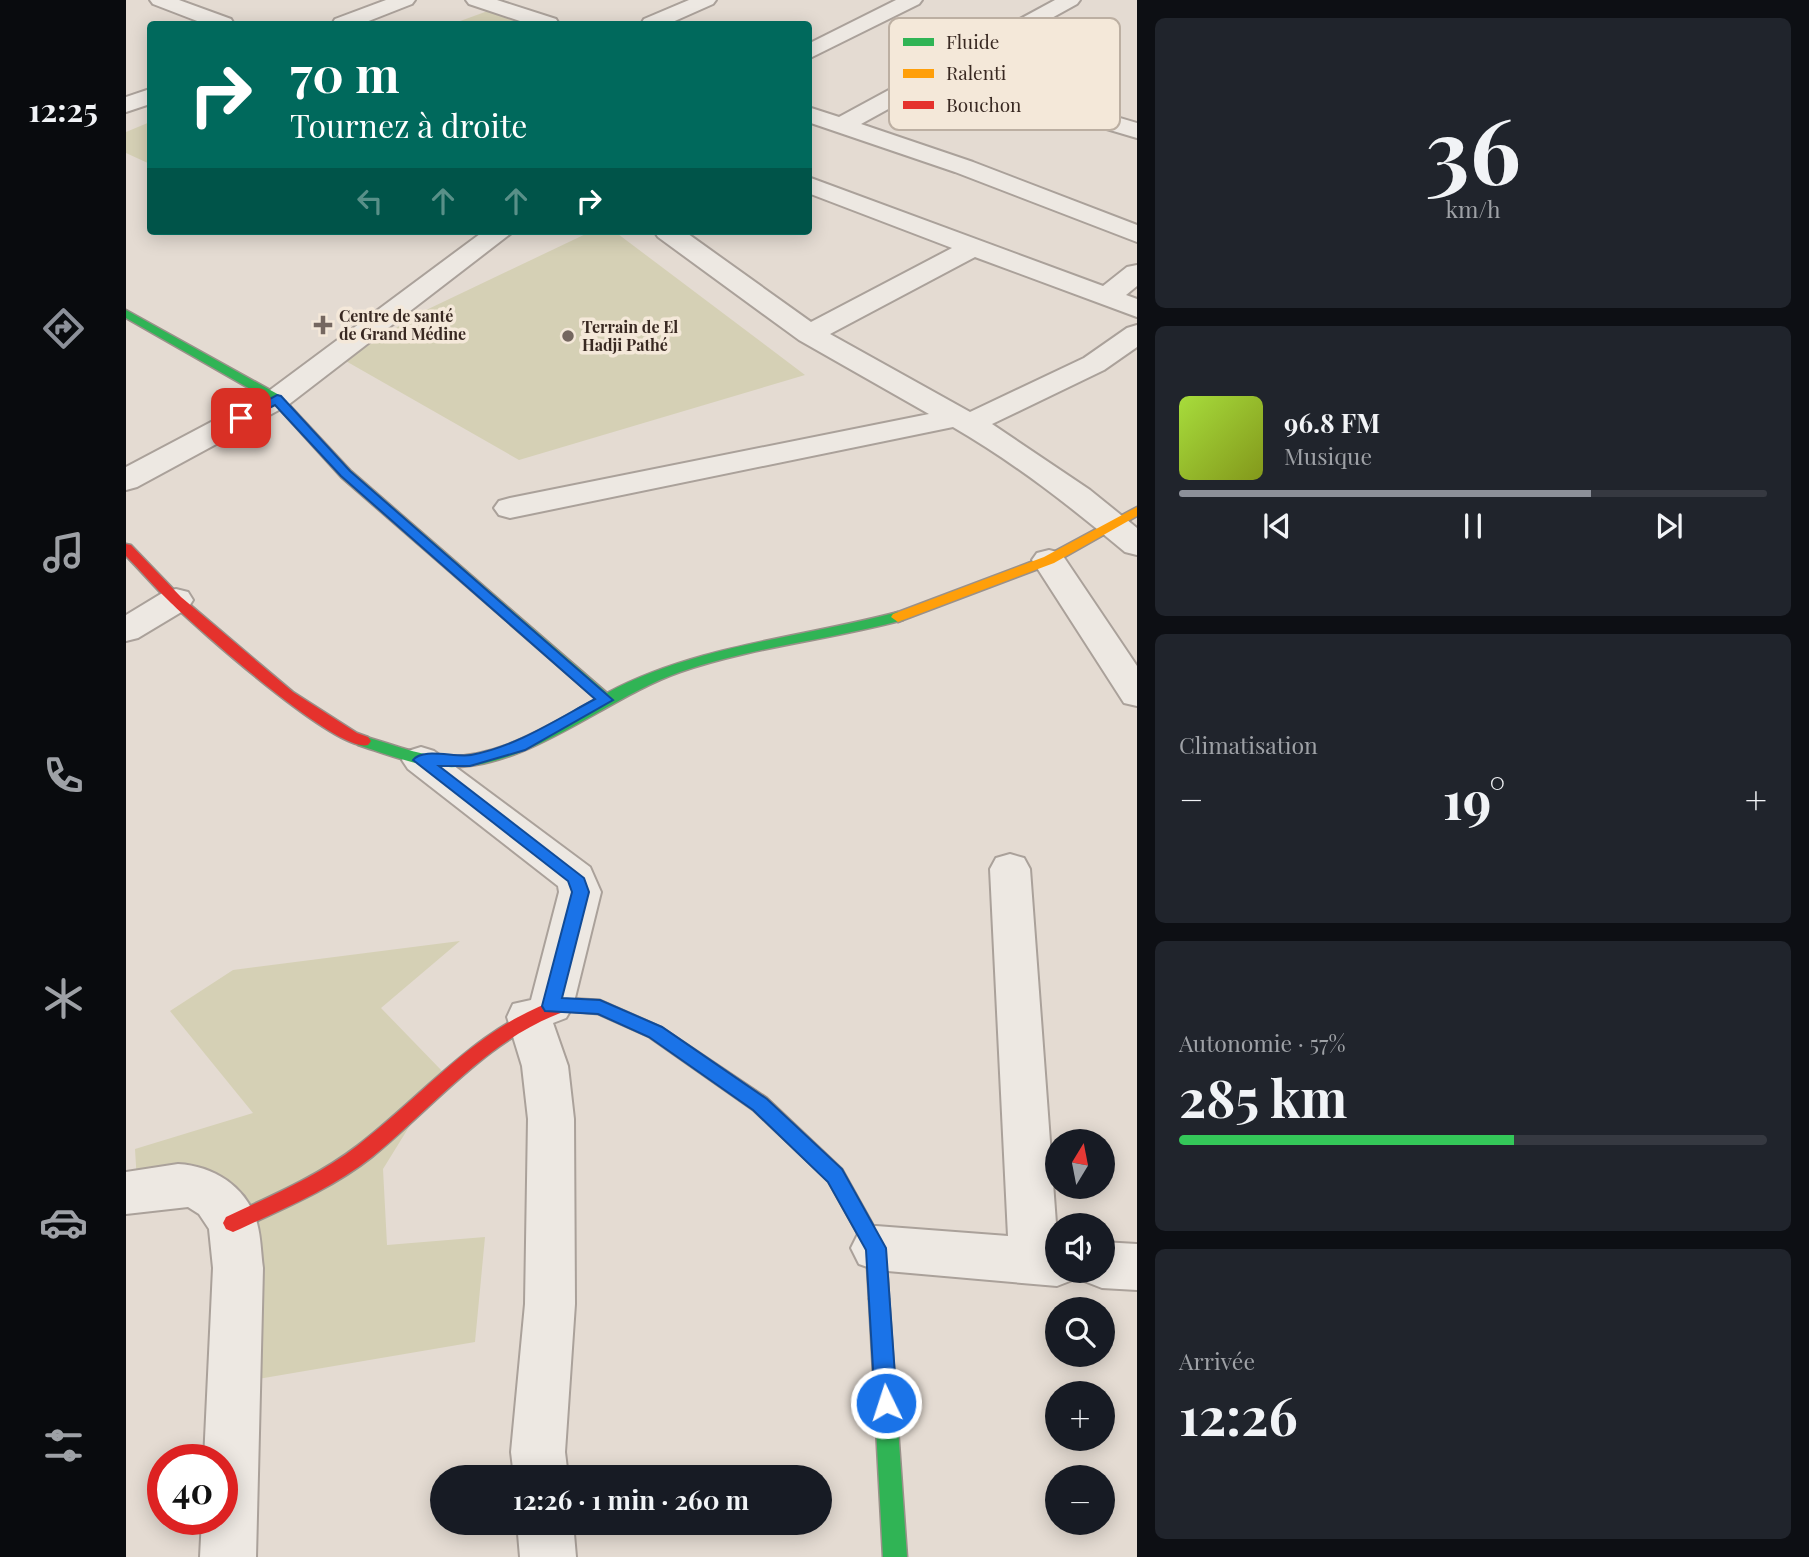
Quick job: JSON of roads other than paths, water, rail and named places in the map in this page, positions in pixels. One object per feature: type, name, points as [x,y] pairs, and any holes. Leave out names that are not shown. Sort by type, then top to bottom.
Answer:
[{"type":"street","points":[[159,0],[215,21]]},
{"type":"street","points":[[351,21],[405,0]]},
{"type":"street","points":[[476,0],[538,21]]},
{"type":"street","points":[[521,16],[554,0]]},
{"type":"street","points":[[659,21],[706,0]]},
{"type":"street","points":[[812,52],[912,0]]},
{"type":"street","points":[[1034,18],[1064,1]]},
{"type":"street","points":[[126,96],[147,96]]},
{"type":"street","points":[[126,105],[147,97]]},
{"type":"street","points":[[842,125],[889,99]]},
{"type":"street","points":[[812,115],[964,167],[1137,234]]},
{"type":"street","points":[[1120,126],[1137,131]]},
{"type":"street","points":[[812,186],[1137,309]]},
{"type":"street","points":[[126,480],[277,399],[496,235]]},
{"type":"street","points":[[673,235],[809,334],[964,421],[1125,518],[1137,545]]},
{"type":"street","points":[[809,334],[971,248]]},
{"type":"street","points":[[1105,298],[1137,273]]},
{"type":"street","points":[[131,321],[277,399],[346,474],[606,700]]},
{"type":"street","points":[[510,508],[964,421],[1094,364],[1137,334]]},
{"type":"street","points":[[126,548],[176,600],[298,703],[352,737],[421,760],[470,761],[520,746],[646,680],[713,658],[894,618],[929,607],[1049,559],[1125,518]]},
{"type":"street","points":[[1049,559],[1137,694]]},
{"type":"street","points":[[126,630],[176,600]]},
{"type":"street","points":[[421,760],[576,878],[580,892],[540,1012],[551,1119],[550,1304],[538,1452],[540,1465]]},
{"type":"street","points":[[876,1248],[1045,1262],[1010,869]]},
{"type":"street","points":[[233,1223],[304,1190],[362,1153],[500,1037],[540,1012],[572,1004],[600,1007],[655,1032],[760,1104],[835,1175],[876,1248],[895,1557]]},
{"type":"street","points":[[126,1194],[178,1185],[197,1186],[216,1199],[233,1223],[238,1269],[228,1557]]},
{"type":"street","points":[[1115,1265],[1137,1266]]},
{"type":"street","points":[[546,1535],[548,1557]]},
{"type":"place","name":"Centre de santé de Grand Médine","points":[[323,325]]},
{"type":"place","name":"Terrain de El Hadji Pathé","points":[[568,336]]}]
